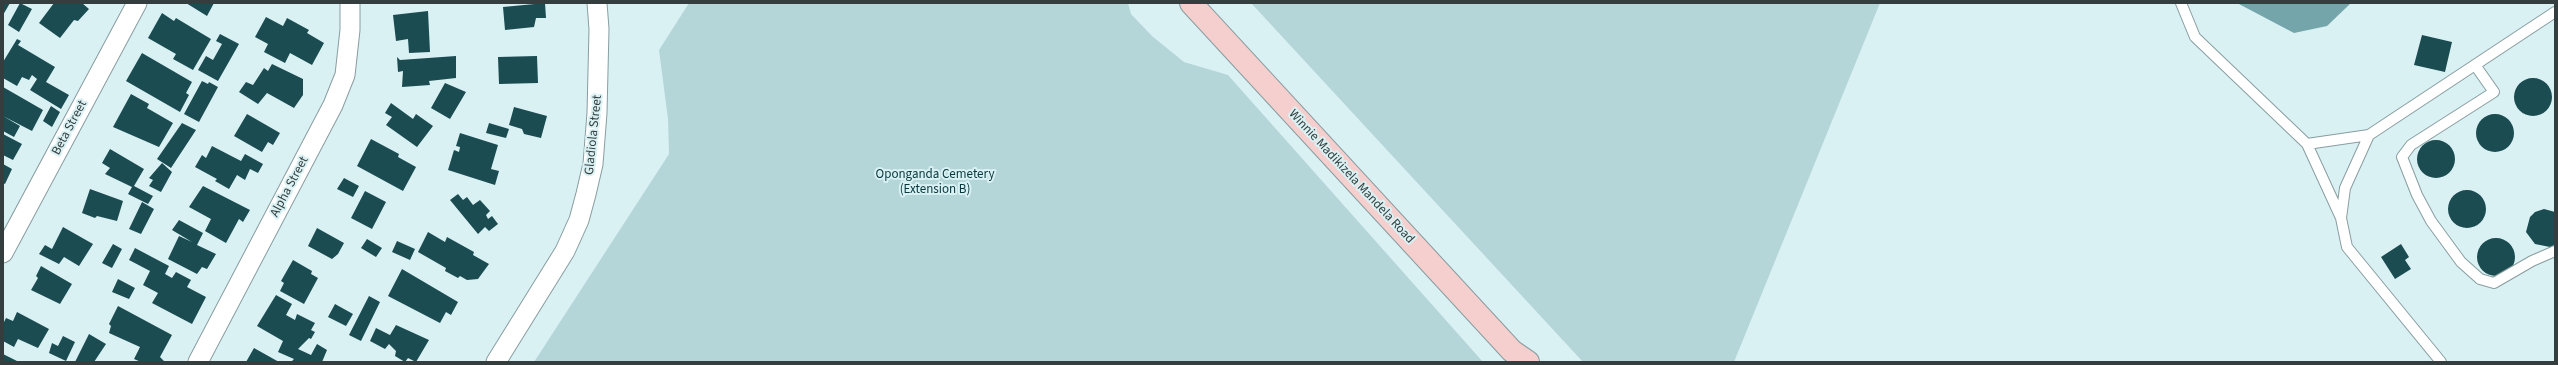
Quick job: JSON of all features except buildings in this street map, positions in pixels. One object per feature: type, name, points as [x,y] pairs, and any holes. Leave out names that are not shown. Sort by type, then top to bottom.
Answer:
[{"type":"main road","name":"Winnie Madikizela Mandela Road","points":[[1191,3],[1519,358]]},
{"type":"street","name":"Beta Street","points":[[3,253],[137,3]]},
{"type":"street","name":"Alpha Street","points":[[198,362],[333,105],[345,75],[350,30],[350,3]]},
{"type":"street","name":"Gladiola Street","points":[[496,362],[565,251],[584,200],[593,164],[598,113],[599,29],[597,3]]},
{"type":"lane","points":[[2181,3],[2195,37],[2306,144],[2341,218],[2347,247],[2440,362]]},
{"type":"lane","points":[[2306,144],[2369,135],[2555,12]]},
{"type":"lane","points":[[2476,65],[2494,92],[2411,145],[2402,157],[2417,195],[2461,262],[2480,280],[2494,283],[2532,261],[2555,251]]},
{"type":"lane","points":[[2341,218],[2345,188],[2369,135]]},
{"type":"green space","name":"Oponganda Cemetery (Extension B)","points":[[689,3],[1128,3],[1131,14],[1152,36],[1184,62],[1228,75],[1483,362],[534,362],[669,154],[668,119],[659,50]]},
{"type":"green space","points":[[1251,3],[1880,3],[1734,362],[1583,362]]},
{"type":"shaded area","points":[[2237,3],[2351,3],[2327,26],[2294,33]]}]
